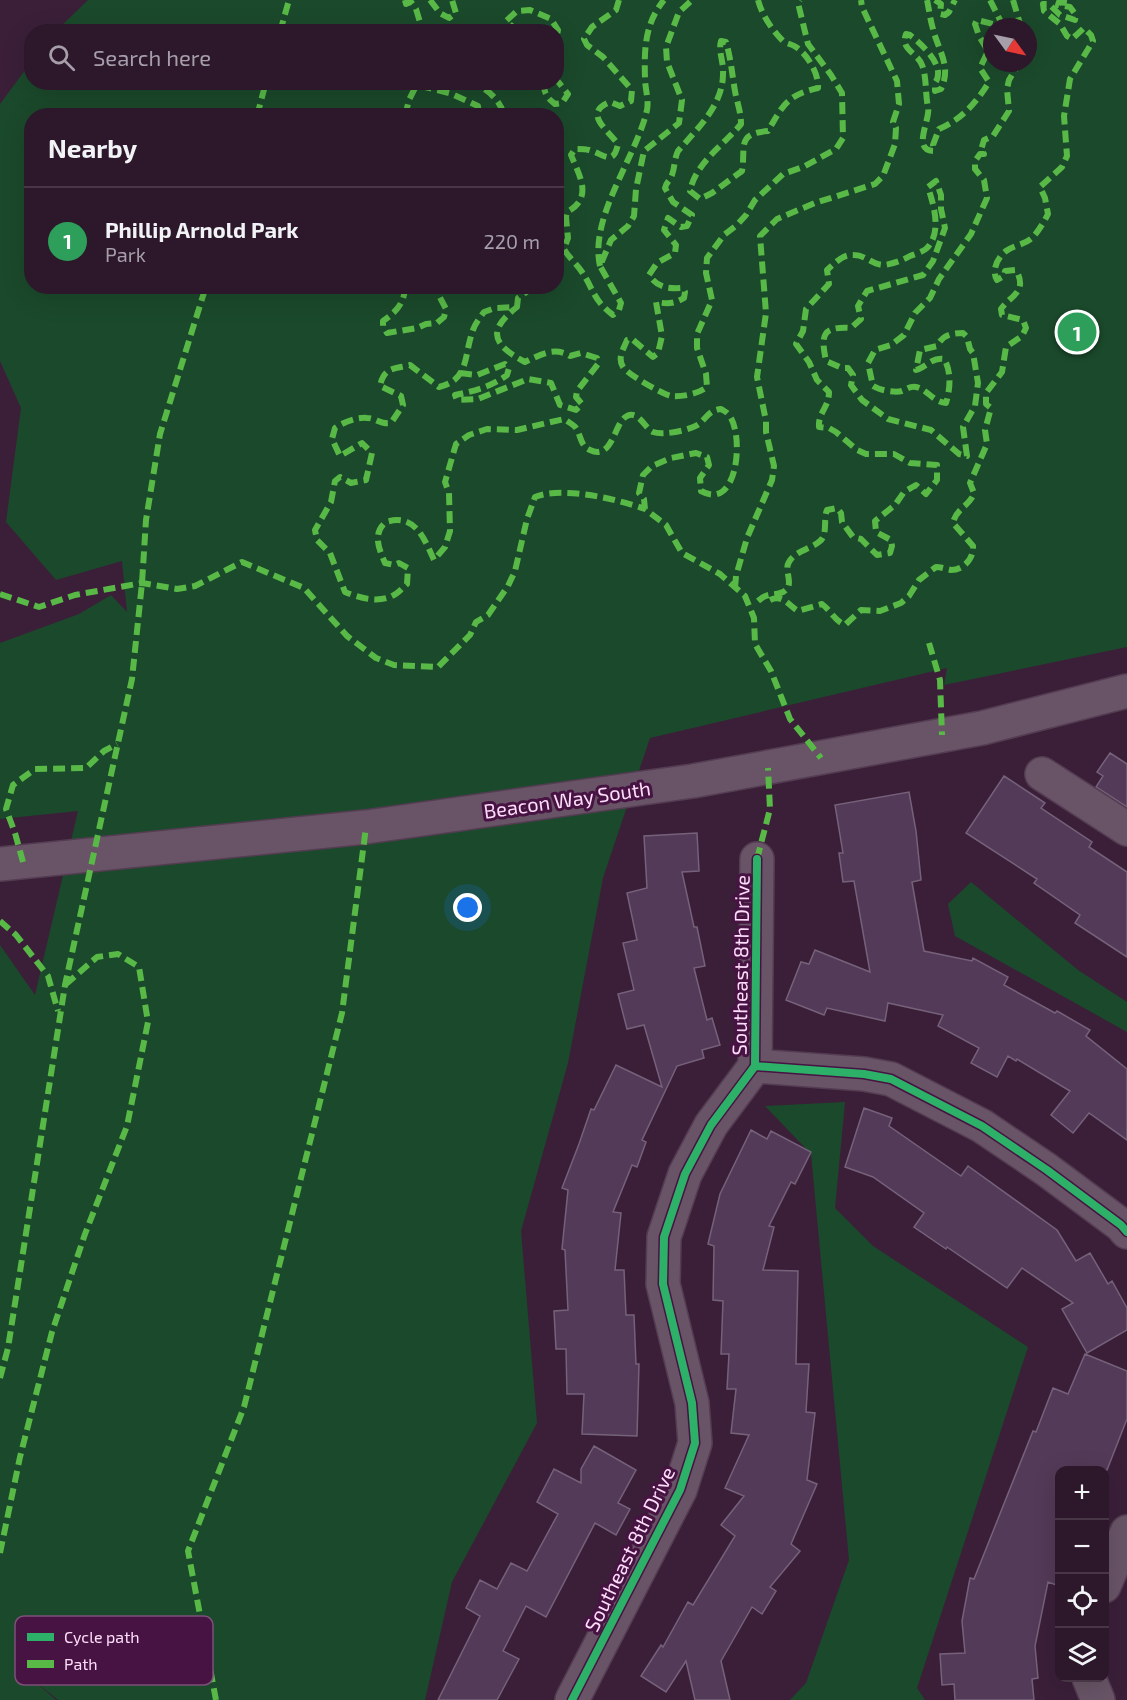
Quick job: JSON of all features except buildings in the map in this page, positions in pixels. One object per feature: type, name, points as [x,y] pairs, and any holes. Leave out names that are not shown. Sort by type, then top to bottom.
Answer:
[{"type":"street","name":"Beacon Way South","points":[[0,864],[366,827],[693,782],[982,728],[1127,691]]},
{"type":"street","points":[[1042,774],[1127,829]]},
{"type":"street","name":"Southeast 8th Drive","points":[[572,1700],[680,1490],[695,1443],[692,1403],[663,1284],[664,1237],[685,1174],[711,1125],[755,1065],[758,859]]},
{"type":"street","points":[[755,1065],[864,1074],[891,1079],[982,1126],[1047,1170],[1121,1225],[1127,1232]]},
{"type":"street","points":[[1109,1574],[1127,1532]]},
{"type":"street","points":[[1091,1682],[1098,1700]]},
{"type":"green space","points":[[88,0],[1127,0],[1127,647],[944,685],[947,668],[650,738],[603,878],[568,1063],[521,1231],[537,1423],[452,1582],[425,1700],[58,1700],[40,1685],[213,1685],[213,1616],[15,1616],[15,1685],[39,1685],[56,1700],[0,1700],[0,945],[35,995],[78,811],[0,819],[0,643],[79,614],[111,595],[127,612],[122,561],[56,580],[6,522],[21,408],[0,361],[0,104],[24,71],[24,90],[564,90],[564,24],[63,24]]},
{"type":"green space","points":[[971,882],[1078,970],[1127,1002],[1127,1032],[955,936],[948,904]]},
{"type":"green space","points":[[845,1102],[835,1208],[873,1246],[1028,1347],[917,1688],[925,1700],[790,1700],[806,1683],[849,1560],[811,1154],[765,1106]]},
{"type":"marked path","points":[[282,24],[289,0]]},
{"type":"marked path","points":[[405,0],[406,4],[411,2],[416,9],[421,24]]},
{"type":"marked path","points":[[430,0],[440,13],[449,18],[456,13],[452,0]]},
{"type":"marked path","points":[[619,0],[616,10],[592,27],[584,39],[587,45],[603,57],[632,90],[631,101],[620,106],[610,102],[598,111],[600,122],[618,144],[611,157],[577,149],[571,155],[580,178],[582,193],[580,200],[567,212],[568,238],[564,249],[582,272],[598,300],[613,315],[619,310],[621,303],[600,266],[611,240],[628,226],[634,216],[636,189],[644,151],[679,123],[682,100],[667,62],[666,47],[679,12],[692,0]]},
{"type":"marked path","points":[[600,266],[598,247],[607,208],[647,110],[645,82],[647,37],[653,18],[664,0]]},
{"type":"marked path","points":[[758,0],[775,32],[783,41],[800,50],[808,60],[815,71],[818,88],[799,94],[787,102],[768,131],[747,138],[744,143],[742,171],[700,199],[690,191],[698,171],[711,154],[741,124],[728,48],[726,42],[721,41],[723,74],[719,96],[701,125],[678,151],[672,175],[665,188],[673,202],[692,215],[687,226],[681,227],[668,218],[664,230],[676,245],[675,253],[657,263],[649,275],[663,286],[682,288],[685,292],[684,298],[670,303],[656,302],[662,336],[658,353],[653,357],[632,339],[627,340],[621,357],[621,364],[631,374],[671,396],[699,392],[707,387],[706,374],[697,348],[697,334],[712,300],[706,273],[707,258],[724,235],[746,215],[755,200],[783,174],[803,167],[836,149],[843,138],[842,93],[808,44],[798,3],[800,0]]},
{"type":"marked path","points":[[735,588],[736,576],[747,538],[772,480],[774,466],[757,377],[766,313],[760,236],[777,219],[815,203],[875,184],[883,176],[895,144],[896,128],[893,122],[899,104],[897,81],[862,7],[861,0]]},
{"type":"marked path","points":[[927,0],[935,37],[945,65],[941,89],[935,91],[938,70],[931,56],[910,35],[906,34],[905,44],[920,61],[924,70],[928,112],[923,140],[927,150],[934,151],[933,145],[939,129],[968,110],[989,82],[980,68],[988,51],[975,24],[977,20],[1002,24],[990,0]]},
{"type":"marked path","points":[[935,0],[941,4],[940,14],[945,15],[955,0]]},
{"type":"marked path","points":[[1013,0],[1018,18]]},
{"type":"marked path","points":[[770,600],[782,599],[798,611],[822,604],[845,625],[861,610],[880,611],[901,603],[909,596],[919,580],[936,567],[956,569],[964,566],[970,559],[973,546],[953,523],[957,514],[974,493],[970,483],[987,444],[985,430],[991,408],[986,404],[986,393],[1002,372],[1006,347],[1022,336],[1026,328],[1023,320],[1002,315],[1001,309],[1019,288],[1020,283],[1016,270],[1005,271],[1004,276],[997,280],[995,268],[998,260],[1006,251],[1032,238],[1048,214],[1040,187],[1062,167],[1067,156],[1064,116],[1070,79],[1093,41],[1084,28],[1072,39],[1067,36],[1060,24],[1044,11],[1043,4],[1049,4],[1060,15],[1075,20],[1076,15],[1070,7],[1058,5],[1059,2],[1067,3],[1070,0]]},
{"type":"marked path","points":[[510,24],[506,21],[517,11],[530,10],[551,19],[554,24]]},
{"type":"marked path","points":[[758,601],[765,596],[787,589],[789,562],[795,555],[816,544],[822,538],[827,510],[837,508],[841,513],[842,522],[853,537],[861,539],[877,555],[890,553],[891,540],[876,532],[875,521],[895,505],[904,492],[916,485],[926,494],[937,480],[937,465],[910,463],[894,454],[866,454],[857,450],[836,432],[829,428],[819,427],[829,392],[817,380],[809,362],[796,344],[803,331],[806,309],[829,284],[827,270],[839,260],[846,256],[858,255],[884,265],[927,248],[932,242],[935,227],[934,210],[928,187],[936,181],[941,195],[945,228],[933,261],[923,275],[867,291],[858,306],[861,319],[851,328],[829,331],[825,334],[824,345],[826,361],[842,368],[848,368],[853,375],[851,385],[862,400],[888,419],[931,430],[959,454],[967,456],[963,427],[975,406],[978,383],[973,353],[963,333],[948,335],[937,346],[920,350],[916,370],[936,359],[944,359],[947,364],[950,381],[946,403],[916,387],[895,392],[873,386],[868,363],[875,350],[891,345],[904,335],[915,313],[930,298],[939,279],[971,234],[987,198],[984,180],[975,169],[975,161],[980,154],[984,154],[981,150],[984,140],[993,136],[1009,111],[1007,89],[1014,72]]},
{"type":"marked path","points":[[545,90],[555,104],[562,103],[568,94],[564,89]]},
{"type":"marked path","points":[[259,108],[264,90]]},
{"type":"marked path","points":[[407,108],[414,90]]},
{"type":"marked path","points":[[436,90],[452,94],[478,108]]},
{"type":"marked path","points":[[486,90],[501,108]]},
{"type":"marked path","points":[[0,1378],[8,1348],[65,985],[132,679],[146,520],[160,434],[204,294]]},
{"type":"marked path","points":[[404,294],[399,306],[383,321],[387,333],[437,323],[444,317],[446,309],[438,294]]},
{"type":"marked path","points":[[524,294],[518,298],[517,307],[495,308],[484,312],[474,327],[461,373],[449,384],[439,387],[410,365],[395,368],[384,375],[380,386],[401,396],[403,405],[391,423],[363,418],[351,420],[335,428],[332,439],[340,456],[362,443],[372,453],[366,480],[351,483],[340,477],[335,481],[331,502],[315,530],[317,540],[330,553],[345,592],[362,598],[381,599],[394,595],[407,584],[408,568],[399,563],[394,565],[385,563],[381,552],[378,536],[386,522],[396,520],[411,524],[422,536],[434,560],[445,547],[450,531],[449,493],[445,482],[456,444],[469,435],[487,429],[517,430],[564,419],[576,428],[584,446],[598,452],[608,446],[619,425],[627,416],[635,416],[653,432],[670,433],[695,426],[711,412],[721,409],[729,415],[734,424],[737,452],[731,481],[724,491],[714,495],[701,491],[700,478],[709,465],[707,457],[696,453],[671,458],[652,466],[643,475],[639,493],[644,499],[645,509],[666,525],[682,553],[720,574],[745,596],[754,618],[755,644],[771,671],[790,719],[821,758]]},
{"type":"marked path","points":[[460,373],[477,375],[505,364],[509,368],[507,375],[495,383],[455,395],[457,400],[478,399],[528,379],[551,383],[560,405],[576,410],[582,404],[576,397],[577,391],[598,364],[597,358],[581,353],[570,356],[553,352],[542,354],[525,362],[514,356],[500,343],[497,330],[517,307]]},
{"type":"marked path","points":[[0,594],[39,607],[75,595],[142,583],[177,589],[195,586],[242,562],[304,588],[347,636],[376,658],[394,665],[438,667],[470,635],[476,622],[488,615],[508,586],[515,571],[527,519],[535,497],[546,494],[574,493],[620,501],[645,509]]},
{"type":"marked path","points":[[929,643],[940,680],[942,735]]},
{"type":"marked path","points":[[23,862],[6,809],[13,785],[35,769],[86,768],[104,751],[117,744]]},
{"type":"marked path","points":[[757,859],[770,809],[768,768]]},
{"type":"marked path","points":[[200,1616],[188,1551],[244,1407],[342,1013],[366,827]]},
{"type":"marked path","points":[[0,921],[16,935],[48,976],[58,1011]]},
{"type":"marked path","points":[[0,1553],[20,1457],[52,1332],[85,1234],[127,1126],[148,1022],[139,967],[118,954],[97,957],[65,985]]},
{"type":"marked path","points":[[213,1684],[216,1700]]},
{"type":"cycle path","points":[[572,1700],[680,1490],[695,1443],[692,1403],[663,1284],[664,1237],[685,1174],[711,1125],[755,1066],[757,859]]},
{"type":"cycle path","points":[[755,1066],[864,1074],[891,1079],[982,1126],[1047,1170],[1121,1225],[1127,1232]]},
{"type":"place","name":"Phillip Arnold Park","points":[[1077,332]]}]
